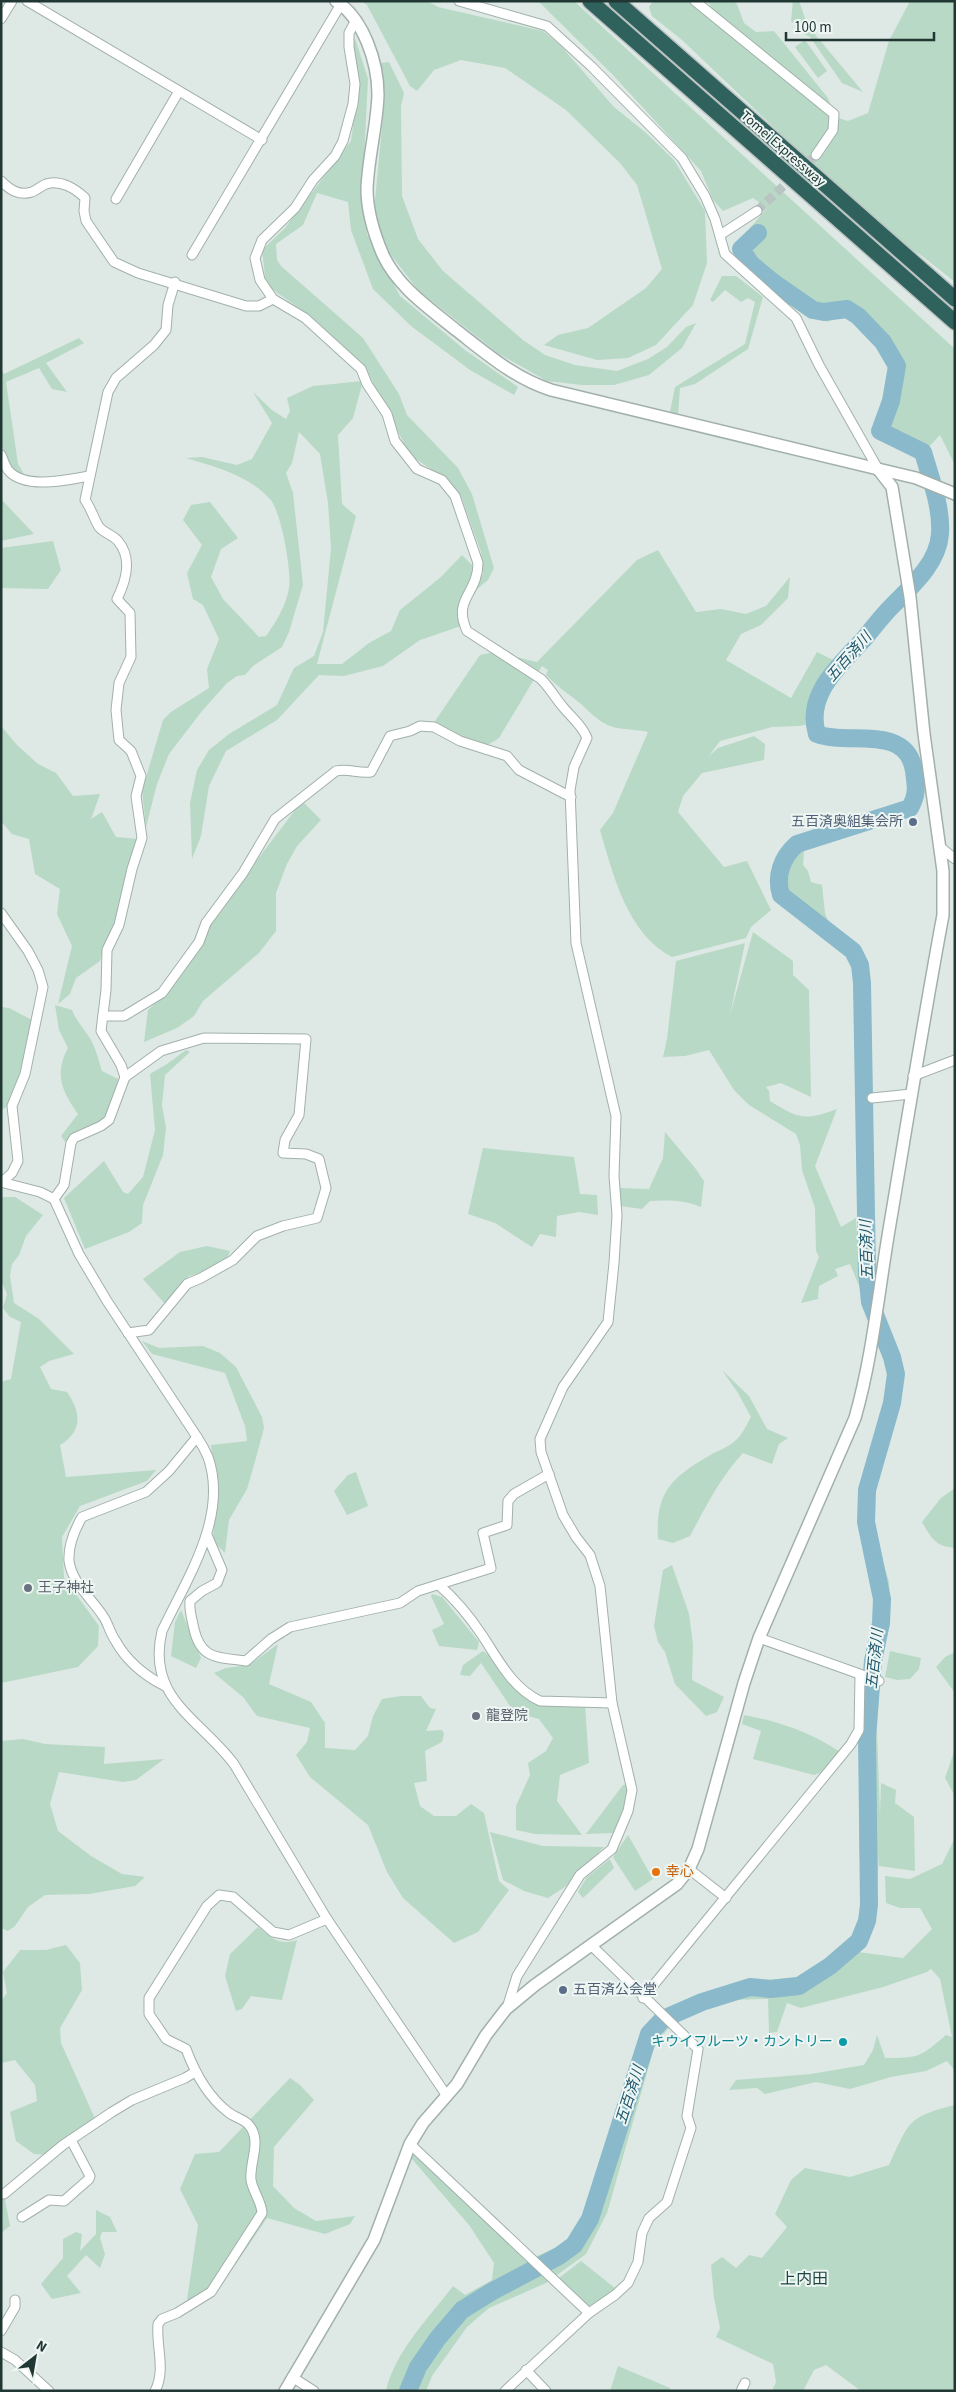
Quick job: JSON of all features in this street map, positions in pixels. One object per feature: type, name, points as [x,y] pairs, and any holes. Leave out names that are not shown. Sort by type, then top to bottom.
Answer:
[{"type":"highway","name":"Tomei Expressway","points":[[590,1],[955,322]]},
{"type":"highway","name":"Tomei Expressway","points":[[616,1],[955,300]]},
{"type":"street","points":[[1,19],[12,1]]},
{"type":"street","points":[[27,1],[262,140]]},
{"type":"street","points":[[285,2391],[374,2240],[410,2144],[423,2123],[447,2096],[486,2035],[506,2009],[535,1984],[592,1946],[677,1884],[689,1868],[698,1850],[744,1683],[759,1638],[855,1418],[864,1387],[913,1076],[943,915],[943,870],[924,734],[910,598],[892,487],[878,469],[819,365],[796,318],[726,254],[706,196],[682,158],[564,39],[547,26],[459,1]]},
{"type":"street","points":[[695,1],[834,114],[833,130],[816,154]]},
{"type":"street","points":[[192,255],[262,140],[339,3],[361,30],[370,50],[378,94],[367,188],[371,222],[391,269],[417,298],[506,369],[531,384],[642,414],[916,478],[951,492]]},
{"type":"street","points":[[355,22],[349,33],[349,47],[355,84],[353,104],[343,141],[335,156],[313,180],[294,208],[262,240],[255,258],[260,280],[273,299],[304,318],[361,369],[367,384],[388,414],[395,442],[417,469],[442,480],[455,496],[478,563],[478,575],[462,606],[461,619],[467,631],[478,640],[541,679],[552,689],[561,706],[583,728],[587,738],[574,767],[571,798],[576,943],[616,1116],[614,1176],[617,1215],[608,1322],[562,1387],[540,1438],[541,1452],[563,1515],[576,1537],[590,1555],[600,1586],[612,1703],[632,1790],[628,1812],[612,1849],[580,1875],[517,1976],[506,2009]]},
{"type":"street","points":[[116,199],[179,92]]},
{"type":"street","points":[[1,181],[10,190],[20,193],[32,192],[47,183],[68,186],[77,190],[85,198],[84,211],[86,221],[110,258],[138,273],[175,282],[246,306],[259,306],[273,299]]},
{"type":"street","points":[[720,235],[757,211]]},
{"type":"street","points":[[54,1199],[64,1185],[71,1143],[74,1138],[101,1126],[109,1120],[124,1077],[121,1066],[101,1031],[106,990],[107,950],[119,925],[132,868],[142,838],[136,796],[141,776],[131,751],[119,740],[116,710],[119,683],[132,658],[130,613],[117,599],[127,578],[126,558],[118,541],[99,527],[93,511],[85,500],[108,392],[116,378],[154,346],[166,330],[168,305],[175,282]]},
{"type":"street","points":[[1,455],[8,470],[23,479],[50,483],[89,476]]},
{"type":"street","points":[[103,1016],[124,1016],[162,994],[200,942],[206,923],[243,873],[275,819],[336,771],[348,769],[360,774],[371,772],[390,736],[410,731],[420,726],[434,726],[460,741],[507,756],[519,770],[571,798]]},
{"type":"street","points":[[939,846],[955,859]]},
{"type":"street","points":[[1,913],[28,951],[38,970],[43,987],[25,1074],[12,1106],[18,1161],[12,1174],[2,1182]]},
{"type":"street","points":[[124,1077],[161,1051],[204,1038],[306,1039],[299,1116],[285,1140],[283,1153],[306,1154],[319,1159],[326,1188],[317,1218],[283,1226],[257,1236],[233,1260],[187,1284],[150,1330],[128,1332]]},
{"type":"street","points":[[913,1076],[955,1060]]},
{"type":"street","points":[[872,1098],[911,1094]]},
{"type":"street","points":[[2,1182],[40,1192],[54,1199],[79,1254],[197,1436],[208,1458],[213,1498],[207,1535],[162,1631],[159,1668],[165,1686],[178,1705],[219,1744],[234,1764],[327,1919],[447,2096]]},
{"type":"street","points":[[165,1686],[144,1675],[115,1641],[104,1617],[82,1589],[73,1574],[69,1561],[71,1537],[82,1518],[146,1492],[160,1481],[197,1436]]},
{"type":"street","points":[[207,1535],[222,1570],[217,1583],[202,1591],[190,1601],[189,1609],[196,1641],[203,1651],[213,1656],[246,1661],[271,1639],[290,1627],[400,1603],[418,1591],[491,1568],[483,1533],[508,1525],[508,1501],[514,1494],[549,1474]]},
{"type":"street","points":[[439,1585],[453,1597],[470,1619],[516,1685],[530,1696],[540,1701],[612,1703]]},
{"type":"street","points":[[759,1638],[879,1682]]},
{"type":"street","points":[[643,1998],[852,1744],[859,1730],[860,1676]]},
{"type":"street","points":[[689,1868],[726,1898]]},
{"type":"street","points":[[155,2391],[160,2381],[161,2371],[158,2324],[162,2319],[177,2313],[211,2292],[262,2213],[262,2203],[252,2181],[255,2136],[248,2124],[228,2112],[212,2096],[195,2072],[186,2048],[166,2039],[149,2014],[149,1998],[207,1906],[219,1895],[233,1897],[273,1932],[289,1935],[327,1919]]},
{"type":"street","points":[[505,2391],[589,2314],[615,2295],[628,2282],[638,2262],[642,2233],[648,2218],[666,2202],[691,2128],[688,2116],[698,2049],[643,1998],[592,1946]]},
{"type":"street","points":[[4,2194],[72,2140],[132,2100],[195,2072]]},
{"type":"street","points":[[22,2217],[49,2200],[64,2201],[89,2179],[90,2176],[72,2140]]},
{"type":"street","points":[[410,2144],[589,2314]]},
{"type":"street","points":[[1,2331],[15,2307],[15,2300]]},
{"type":"street","points":[[1,2352],[15,2360],[49,2391]]},
{"type":"street","points":[[526,2370],[546,2391]]},
{"type":"street","points":[[292,2377],[314,2391]]},
{"type":"green space","points":[[361,1],[427,1],[438,7],[543,31],[561,46],[614,107],[645,132],[674,160],[705,211],[707,263],[693,305],[656,345],[628,358],[597,360],[544,345],[558,335],[588,328],[646,288],[662,269],[637,185],[620,163],[566,110],[505,68],[461,60],[434,70],[417,91],[410,86],[367,5]]},
{"type":"green space","points":[[538,1],[574,1],[955,349],[955,465],[940,435],[926,450],[883,429],[895,372],[889,352],[883,344],[869,331],[842,315],[827,322],[793,294],[774,290],[744,265],[733,248],[767,208],[753,198],[723,211],[713,200],[701,171],[613,75]]},
{"type":"green space","points":[[653,1],[690,1],[718,22],[708,1],[733,1],[737,4],[744,23],[756,32],[774,31],[828,98],[834,114],[830,115],[848,121],[868,113],[889,41],[910,1],[955,1],[955,282],[922,256],[884,232],[682,40],[652,16],[649,7]]},
{"type":"green space","points":[[793,1],[799,1],[806,21],[798,28],[791,21]]},
{"type":"green space","points":[[808,26],[863,92],[842,83],[810,37],[802,33]]},
{"type":"green space","points":[[355,38],[368,79],[362,200],[367,234],[400,296],[465,350],[518,387],[514,395],[470,370],[411,326],[373,289],[351,230],[348,202],[317,193],[303,225],[276,244],[277,260],[281,266],[363,338],[399,394],[407,415],[458,468],[472,494],[494,568],[488,580],[471,594],[483,574],[481,552],[461,496],[448,481],[410,455],[364,365],[313,318],[266,285],[262,250],[285,228],[351,141],[358,88],[353,48]]},
{"type":"green space","points":[[805,40],[827,71],[818,78],[795,47]]},
{"type":"green space","points":[[389,62],[404,93],[401,106],[402,196],[418,239],[443,271],[523,340],[545,355],[575,365],[617,371],[648,359],[667,347],[686,327],[696,323],[682,348],[649,375],[614,385],[582,385],[547,381],[499,354],[419,291],[387,250],[374,211],[385,95],[381,63]]},
{"type":"green space","points":[[722,276],[736,276],[763,297],[748,349],[695,384],[680,388],[678,415],[670,412],[675,387],[745,344],[755,302],[748,298],[741,302],[725,290],[713,302],[710,300]]},
{"type":"green space","points":[[79,338],[84,343],[46,363],[67,392],[52,389],[39,368],[6,382],[18,464],[27,479],[8,470],[1,441],[1,370],[4,374]]},
{"type":"green space","points":[[363,381],[353,418],[338,435],[342,504],[356,516],[317,664],[342,664],[369,643],[391,631],[400,610],[441,577],[462,555],[477,570],[461,605],[464,625],[420,640],[383,666],[344,676],[319,675],[277,720],[226,751],[209,786],[201,836],[192,859],[190,803],[197,770],[209,750],[229,734],[277,705],[294,668],[314,656],[323,632],[331,548],[328,503],[320,454],[299,432],[292,463],[286,473],[293,493],[303,585],[289,632],[282,647],[253,666],[245,675],[237,676],[227,683],[202,711],[169,754],[157,784],[146,827],[142,791],[163,720],[171,712],[209,688],[207,669],[219,639],[203,605],[193,599],[187,573],[202,545],[183,520],[191,505],[210,502],[238,538],[221,549],[211,577],[223,599],[259,637],[266,636],[273,625],[283,607],[289,588],[289,569],[285,542],[278,515],[270,499],[242,478],[186,458],[202,457],[237,465],[252,459],[272,423],[253,392],[272,410],[286,419],[290,411],[287,398],[313,386]]},
{"type":"green space","points":[[1,499],[34,534],[1,541]]},
{"type":"green space","points":[[53,541],[61,570],[48,589],[1,588],[1,548]]},
{"type":"green space","points":[[658,550],[696,612],[721,609],[746,614],[766,606],[790,577],[788,598],[761,625],[741,634],[726,660],[791,698],[817,652],[835,661],[815,693],[810,724],[772,727],[720,741],[709,756],[718,748],[754,736],[765,744],[764,760],[702,773],[683,796],[678,812],[724,867],[747,861],[771,910],[751,927],[746,938],[672,957],[657,947],[644,934],[633,918],[610,865],[600,830],[613,813],[648,732],[617,728],[603,722],[550,679],[546,675],[548,670],[542,666],[499,738],[486,746],[465,740],[433,724],[480,655],[495,652],[537,662],[637,560]]},
{"type":"green space","points":[[1,726],[17,745],[38,764],[56,773],[73,796],[100,794],[91,819],[102,812],[116,837],[139,839],[118,919],[107,938],[100,961],[76,978],[70,994],[58,1004],[72,946],[57,914],[60,889],[35,874],[29,839],[12,834],[1,821]]},
{"type":"green space","points":[[302,801],[321,820],[297,846],[287,864],[276,893],[276,931],[259,953],[203,1001],[194,1016],[177,1028],[144,1042],[148,1010],[185,971],[205,936],[209,923]]},
{"type":"green space","points":[[796,850],[804,851],[803,865],[808,871],[811,882],[822,885],[825,913],[829,923],[817,919],[801,909],[784,891],[782,886],[783,877]]},
{"type":"green space","points":[[753,932],[793,961],[793,975],[809,990],[811,1097],[781,1083],[766,1087],[769,1091],[770,1101],[788,1112],[802,1116],[817,1115],[837,1109],[815,1166],[841,1227],[856,1218],[860,1288],[850,1264],[835,1269],[838,1276],[819,1286],[818,1299],[801,1303],[819,1257],[816,1251],[815,1208],[802,1170],[800,1145],[796,1134],[749,1105],[734,1090],[709,1050],[685,1056],[663,1057],[667,1039],[676,961],[745,943],[730,1015]]},
{"type":"green space","points":[[55,1005],[72,1010],[93,1044],[102,1071],[118,1079],[106,1115],[98,1123],[78,1131],[65,1142],[61,1136],[78,1114],[64,1090],[62,1082],[61,1066],[68,1048],[59,1030]]},
{"type":"green space","points":[[1,1007],[9,1008],[36,1022],[30,1047],[9,1106],[1,1110]]},
{"type":"green space","points":[[186,1050],[190,1052],[165,1075],[162,1105],[166,1128],[163,1155],[143,1205],[142,1223],[129,1232],[85,1249],[64,1198],[104,1161],[123,1192],[128,1194],[143,1177],[155,1130],[150,1074]]},
{"type":"green space","points":[[665,1132],[704,1181],[701,1207],[682,1202],[664,1201],[650,1201],[642,1209],[620,1206],[620,1188],[649,1189],[663,1158]]},
{"type":"green space","points":[[483,1148],[574,1157],[580,1194],[597,1195],[598,1215],[579,1212],[557,1216],[556,1237],[540,1234],[532,1247],[495,1223],[468,1214]]},
{"type":"green space","points":[[1,1197],[15,1197],[43,1215],[26,1236],[19,1255],[12,1264],[10,1276],[14,1303],[39,1319],[74,1354],[49,1361],[40,1367],[51,1389],[67,1392],[72,1399],[77,1414],[76,1427],[73,1434],[60,1445],[66,1477],[156,1470],[147,1481],[80,1506],[62,1537],[64,1578],[99,1626],[98,1646],[78,1667],[1,1683],[1,1382],[11,1379],[21,1322],[10,1317],[3,1308],[7,1294],[1,1280]]},
{"type":"green space","points":[[207,1246],[230,1251],[228,1257],[210,1270],[189,1276],[176,1289],[166,1305],[143,1279],[180,1252]]},
{"type":"green space","points":[[882,1322],[898,1363],[900,1397],[872,1494],[872,1524],[889,1582],[890,1613],[881,1657],[877,1731],[880,1814],[881,1783],[896,1790],[895,1803],[914,1817],[915,1871],[879,1866],[879,1853],[876,1911],[858,1952],[903,1958],[932,1929],[920,1908],[900,1908],[886,1903],[885,1876],[910,1879],[942,1864],[955,1838],[955,2071],[947,2061],[926,2071],[891,2077],[850,2089],[816,2082],[765,2094],[757,2088],[729,2090],[736,2080],[811,2074],[864,2065],[873,2050],[877,2035],[885,2058],[913,2057],[925,2052],[946,2035],[952,2037],[940,1979],[931,1969],[883,1987],[801,2008],[787,2003],[777,2032],[769,2033],[768,1999],[719,2001],[695,2007],[672,2025],[654,2048],[607,2213],[586,2254],[546,2283],[489,2308],[467,2327],[432,2376],[426,2391],[386,2391],[390,2376],[405,2349],[453,2286],[465,2295],[492,2280],[494,2263],[469,2225],[412,2159],[414,2151],[526,2261],[566,2243],[587,2210],[608,2140],[644,2037],[657,2020],[684,2002],[738,1983],[805,1976],[831,1960],[856,1933],[862,1905],[859,1842],[866,1683],[876,1621],[877,1590],[866,1548],[861,1502],[893,1379],[881,1337]]},
{"type":"green space","points":[[142,1341],[159,1348],[203,1346],[220,1353],[236,1367],[262,1417],[264,1428],[254,1465],[247,1489],[229,1520],[225,1553],[213,1541],[216,1487],[211,1445],[247,1441],[245,1426],[225,1373],[152,1354]]},
{"type":"green space","points":[[722,1370],[749,1396],[767,1429],[788,1438],[779,1444],[772,1464],[743,1453],[720,1482],[690,1536],[673,1543],[658,1539],[660,1508],[663,1497],[669,1487],[687,1470],[734,1442],[751,1417],[738,1393]]},
{"type":"green space","points":[[356,1472],[368,1506],[347,1515],[334,1491],[348,1475]]},
{"type":"green space","points":[[955,1488],[955,1548],[935,1541],[922,1522],[941,1498]]},
{"type":"green space","points":[[672,1565],[689,1614],[693,1645],[692,1680],[724,1697],[717,1712],[706,1716],[675,1684],[665,1652],[658,1642],[654,1626],[663,1570]]},
{"type":"green space","points":[[432,1594],[442,1597],[479,1642],[477,1650],[439,1646],[432,1630],[444,1624],[431,1596]]},
{"type":"green space","points":[[181,1610],[201,1658],[196,1668],[171,1656],[175,1622]]},
{"type":"green space","points":[[278,1644],[269,1684],[311,1702],[325,1723],[325,1748],[355,1750],[368,1736],[373,1716],[382,1699],[401,1696],[421,1696],[430,1708],[436,1709],[426,1731],[442,1730],[444,1734],[442,1742],[425,1751],[427,1781],[414,1783],[420,1806],[434,1816],[456,1816],[471,1804],[484,1813],[499,1881],[509,1890],[478,1932],[454,1943],[403,1898],[387,1872],[368,1825],[310,1777],[296,1755],[307,1742],[310,1728],[257,1716],[243,1697],[214,1673],[226,1668],[249,1665]]},
{"type":"green space","points":[[483,1651],[497,1661],[529,1697],[585,1705],[589,1763],[560,1775],[557,1801],[582,1835],[535,1834],[516,1830],[516,1806],[530,1775],[528,1763],[546,1751],[553,1738],[539,1719],[514,1712],[481,1663],[470,1676],[460,1675],[463,1665]]},
{"type":"green space","points":[[890,1651],[921,1658],[919,1669],[910,1679],[897,1680],[885,1677]]},
{"type":"green space","points":[[955,1652],[955,1693],[936,1667],[945,1657]]},
{"type":"green space","points":[[744,1715],[794,1728],[840,1752],[822,1772],[814,1775],[753,1759],[761,1731],[742,1724]]},
{"type":"green space","points":[[23,1739],[45,1744],[105,1747],[104,1764],[164,1759],[136,1780],[123,1782],[59,1772],[50,1804],[58,1831],[91,1856],[122,1874],[145,1877],[135,1886],[89,1894],[45,1895],[28,1907],[15,1926],[8,1931],[1,1928],[1,1741]]},
{"type":"green space","points":[[955,1749],[955,1796],[945,1778]]},
{"type":"green space","points":[[628,1784],[627,1798],[614,1833],[586,1834],[623,1785]]},
{"type":"green space","points":[[490,1832],[543,1846],[604,1847],[566,1886],[548,1898],[524,1891],[503,1880]]},
{"type":"green space","points":[[628,1835],[653,1879],[635,1891],[613,1857]]},
{"type":"green space","points":[[610,1859],[614,1868],[583,1898],[578,1892],[587,1877]]},
{"type":"green space","points":[[258,1927],[276,1940],[291,1942],[297,1940],[282,2000],[251,1996],[242,2009],[236,2011],[225,1976],[230,1954]]},
{"type":"green space","points":[[66,1945],[80,1963],[82,1990],[60,2028],[61,2043],[97,2123],[47,2155],[34,2154],[16,2141],[10,2112],[37,2101],[35,2085],[15,2060],[1,2063],[1,2001],[7,1993],[3,1972],[20,1950],[46,1950]]},
{"type":"green space","points":[[290,2078],[300,2085],[314,2100],[274,2147],[273,2186],[294,2208],[316,2221],[355,2216],[350,2224],[325,2234],[267,2218],[219,2289],[187,2300],[198,2225],[180,2189],[195,2154],[219,2152]]},
{"type":"green space","points":[[955,2105],[955,2391],[861,2391],[826,2365],[814,2370],[803,2391],[772,2391],[776,2382],[773,2364],[716,2337],[720,2328],[714,2298],[711,2265],[722,2257],[736,2268],[749,2255],[762,2258],[787,2227],[775,2214],[791,2180],[805,2168],[850,2177],[889,2165],[911,2124],[927,2114]]},
{"type":"green space","points":[[1,2197],[5,2200],[10,2226],[1,2233]]},
{"type":"green space","points":[[96,2210],[110,2217],[117,2232],[102,2232],[100,2238],[105,2254],[100,2268],[86,2255],[67,2276],[81,2293],[52,2299],[41,2284],[63,2258],[63,2239],[76,2232],[82,2234],[80,2251],[96,2234]]},
{"type":"green space","points":[[581,2261],[616,2289],[589,2308],[559,2278]]},
{"type":"green space","points":[[618,2366],[670,2388],[670,2391],[610,2391]]},
{"type":"waterway","name":"五百済川","points":[[408,2391],[418,2367],[438,2338],[462,2310],[491,2292],[559,2256],[574,2245],[590,2219],[649,2034],[663,2019],[702,2002],[750,1987],[771,1989],[799,1986],[830,1966],[859,1941],[867,1921],[869,1905],[867,1736],[873,1661],[881,1623],[882,1599],[866,1522],[867,1490],[892,1403],[896,1374],[892,1357],[870,1302],[867,1272],[862,983],[860,965],[853,951],[781,895],[779,874],[787,855],[797,844],[910,808],[913,803],[916,790],[914,771],[909,756],[900,747],[888,741],[829,737],[817,734],[816,707],[826,682],[885,613],[923,573],[938,545],[940,524],[935,492],[923,452],[880,431],[891,401],[897,366],[883,342],[858,316],[847,309],[824,312],[813,310],[774,283],[751,264],[741,249],[758,233]]},
{"type":"tunnel","points":[[757,211],[816,155]]},
{"type":"place","name":"五百済奥組集会所","points":[[913,822]]},
{"type":"place","name":"王子神社","points":[[28,1588]]},
{"type":"place","name":"龍登院","points":[[476,1716]]},
{"type":"place","name":"幸心","points":[[656,1872]]},
{"type":"place","name":"五百済公会堂","points":[[563,1990]]},
{"type":"place","name":"キウイフルーツ・カントリー","points":[[843,2042]]},
{"type":"district","name":"上内田","points":[[804,2279]]}]
